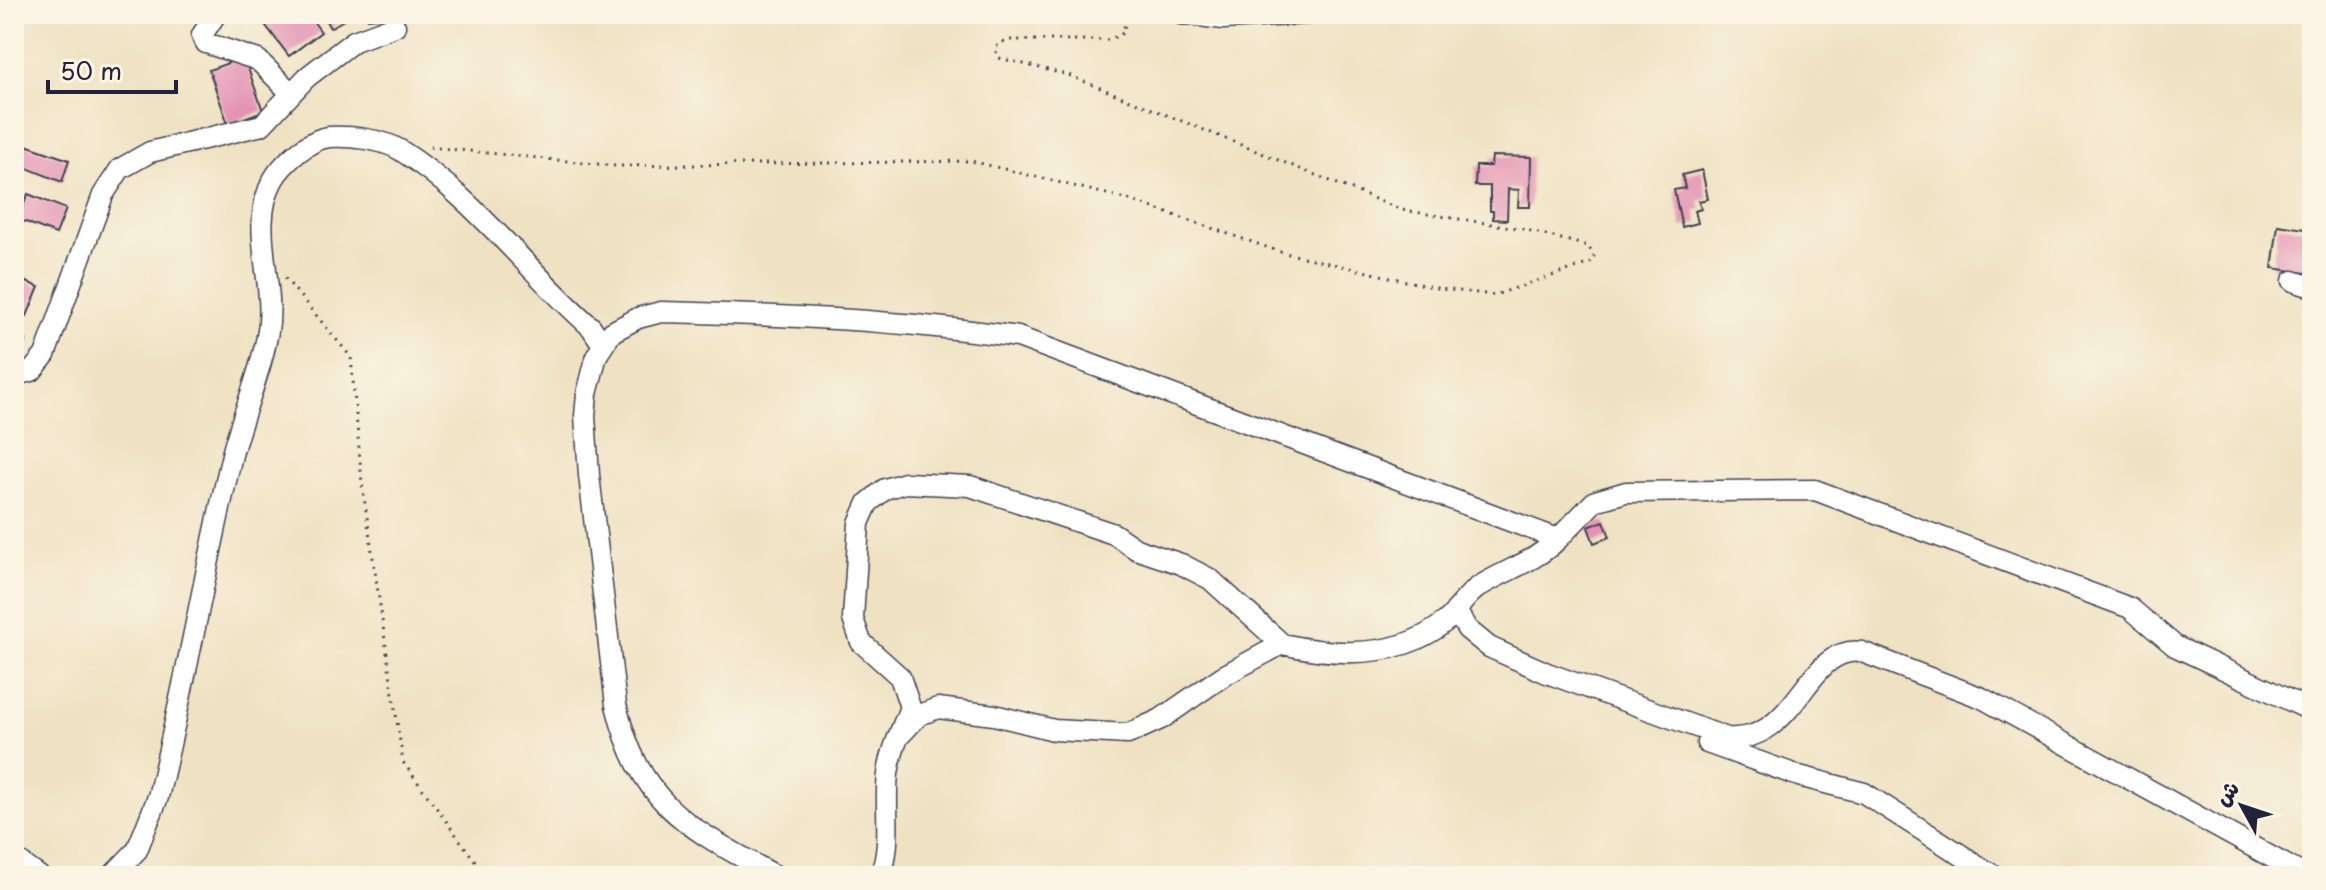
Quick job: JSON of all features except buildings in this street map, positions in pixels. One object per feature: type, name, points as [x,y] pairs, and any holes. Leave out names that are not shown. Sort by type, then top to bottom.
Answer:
[{"type":"street","points":[[216,14],[202,35],[206,43],[258,60],[290,92]]},
{"type":"street","points":[[1181,14],[1224,19],[1308,14]]},
{"type":"street","points":[[14,375],[32,371],[45,355],[103,195],[120,169],[150,152],[262,125],[273,116],[290,92],[354,41],[395,26]]},
{"type":"street","points":[[112,876],[137,850],[158,797],[231,457],[268,328],[264,233],[266,201],[273,180],[303,149],[327,137],[370,140],[398,149],[479,215],[591,327],[603,345]]},
{"type":"street","points":[[776,876],[720,847],[667,808],[647,784],[625,740],[616,705],[585,416],[589,381],[603,345],[612,332],[638,318],[661,312],[854,317],[1018,337],[1558,539]]},
{"type":"street","points":[[880,876],[885,859],[888,775],[894,747],[910,707],[900,677],[861,642],[853,619],[859,523],[868,503],[885,489],[905,483],[970,486],[1114,534],[1136,549],[1181,564],[1210,579],[1282,644]]},
{"type":"street","points":[[901,734],[919,715],[938,708],[961,709],[1075,733],[1128,734],[1161,719],[1223,676],[1282,644],[1368,653],[1429,631],[1446,621],[1482,585],[1520,567],[1558,539],[1595,501],[1626,492],[1815,490],[2130,608],[2175,646],[2312,711]]},
{"type":"street","points":[[1456,610],[1467,629],[1489,647],[1547,673],[1603,691],[1712,735],[1751,738],[1788,712],[1833,656],[1849,651],[1862,652],[1982,698],[2306,876]]},
{"type":"street","points":[[1603,691],[1625,714],[1799,776],[1864,793],[1994,876]]},
{"type":"street","points":[[14,858],[39,876]]},
{"type":"path","points":[[398,149],[434,146],[616,166],[971,161],[1127,199],[1281,252],[1441,289],[1495,295],[1593,262],[1594,255],[1588,246],[1523,229],[1402,210],[1068,75],[999,58],[994,48],[1006,40],[1109,40],[1123,33],[1127,14]]},
{"type":"path","points":[[283,276],[351,357],[362,483],[403,762],[486,876]]}]
